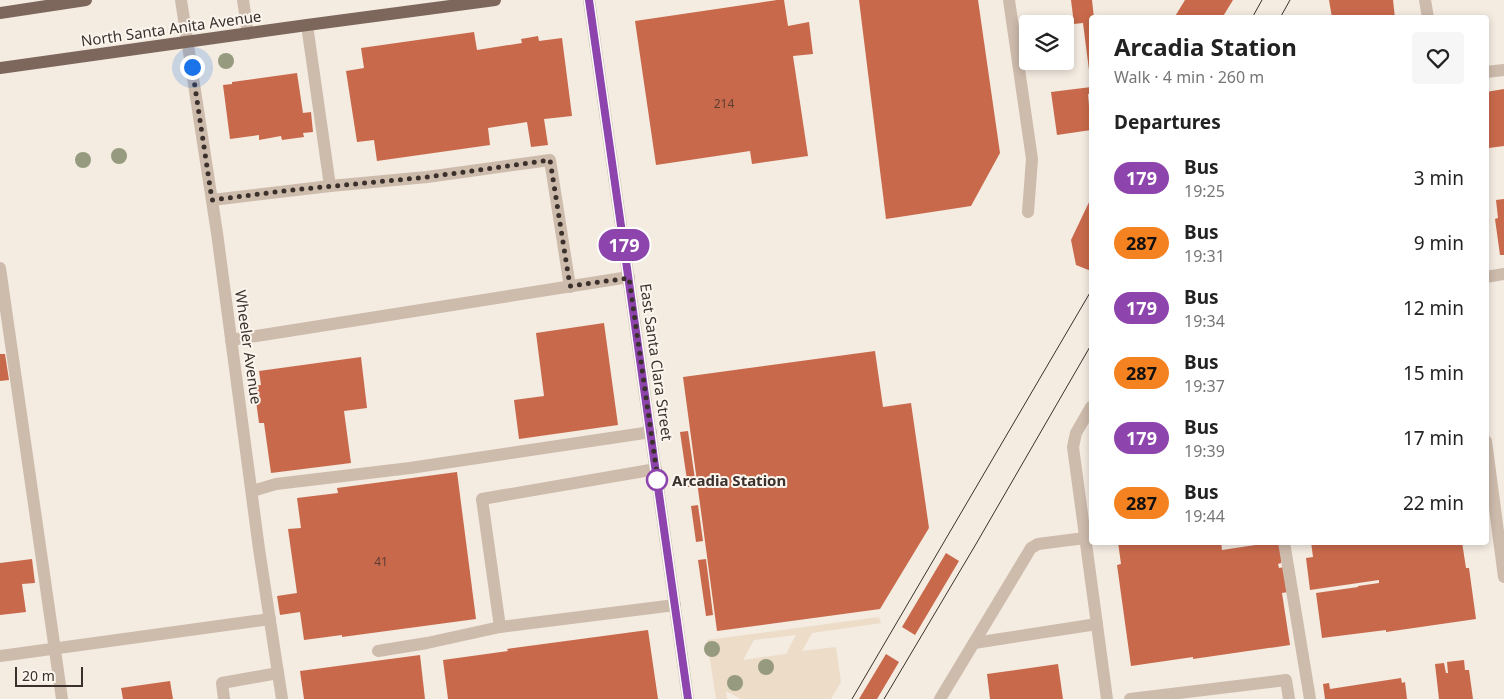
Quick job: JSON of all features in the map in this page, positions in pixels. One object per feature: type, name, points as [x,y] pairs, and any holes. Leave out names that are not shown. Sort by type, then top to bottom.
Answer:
[{"type":"main road","points":[[0,13],[86,0]]},
{"type":"main road","name":"North Santa Anita Avenue","points":[[0,68],[495,0]]},
{"type":"street","name":"Wheeler Avenue","points":[[181,0],[212,200],[282,699]]},
{"type":"street","points":[[243,0],[248,34]]},
{"type":"street","name":"East Santa Clara Street","points":[[589,0],[688,699]]},
{"type":"street","points":[[1009,0],[1032,159],[1028,212]]},
{"type":"street","points":[[1425,0],[1428,15]]},
{"type":"street","points":[[307,25],[330,186]]},
{"type":"street","points":[[1489,72],[1504,70]]},
{"type":"street","points":[[212,200],[428,177],[550,160],[570,286]]},
{"type":"street","points":[[0,268],[62,699]]},
{"type":"street","points":[[1489,276],[1504,274]]},
{"type":"street","points":[[231,340],[629,278]]},
{"type":"street","points":[[1089,410],[1076,433],[1073,447],[1107,699]]},
{"type":"street","points":[[252,491],[276,484],[410,468],[650,432]]},
{"type":"street","points":[[1489,464],[1504,577]]},
{"type":"street","points":[[500,627],[482,499],[656,469]]},
{"type":"street","points":[[940,699],[1030,548],[1038,544],[1085,538]]},
{"type":"street","points":[[1285,545],[1310,699]]},
{"type":"street","points":[[378,651],[427,643],[500,627],[675,605]]},
{"type":"street","points":[[0,656],[270,619]]},
{"type":"street","points":[[974,643],[1097,624]]},
{"type":"street","points":[[224,699],[222,682],[278,673]]},
{"type":"street","points":[[1130,699],[1286,680],[1288,694],[1308,684]]},
{"type":"street","points":[[951,681],[953,699]]},
{"type":"shaded area","points":[[879,617],[881,623],[812,633],[802,651],[836,647],[841,682],[831,699],[741,699],[726,691],[727,699],[716,699],[707,640]],"holes":[[[796,635],[786,654],[743,660],[754,640]]]},
{"type":"building","points":[[784,0],[788,26],[809,22],[813,54],[793,56],[808,156],[752,164],[750,151],[656,165],[635,21]]},
{"type":"building","points":[[859,0],[978,0],[1000,153],[971,206],[886,219]]},
{"type":"building","points":[[1071,0],[1092,0],[1094,15],[1089,15],[1089,70],[1083,23],[1074,24]]},
{"type":"building","points":[[1185,0],[1233,0],[1224,15],[1176,15]]},
{"type":"building","points":[[1329,0],[1393,0],[1395,15],[1332,15]]},
{"type":"building","points":[[474,32],[477,50],[522,43],[521,39],[538,36],[539,41],[562,38],[572,116],[544,119],[548,145],[531,147],[527,122],[488,128],[490,145],[377,161],[374,140],[357,142],[346,71],[364,68],[361,48]]},
{"type":"building","points":[[297,73],[303,113],[311,112],[313,132],[303,133],[304,137],[282,140],[281,136],[259,140],[259,135],[230,139],[223,85],[232,84],[232,82]]},
{"type":"building","points":[[1089,87],[1089,130],[1057,135],[1051,92]]},
{"type":"building","points":[[1504,89],[1504,146],[1489,148],[1489,92]]},
{"type":"building","points":[[1504,199],[1504,255],[1500,255],[1495,219],[1498,218],[1496,200]]},
{"type":"building","points":[[1089,202],[1089,270],[1076,265],[1071,240]]},
{"type":"building","points":[[604,323],[618,425],[519,439],[514,400],[544,396],[536,333]]},
{"type":"building","points":[[875,351],[883,407],[911,403],[929,528],[880,609],[717,631],[683,377]]},
{"type":"building","points":[[0,354],[5,354],[9,380],[0,381]]},
{"type":"building","points":[[361,357],[367,408],[344,411],[351,463],[271,473],[264,423],[259,423],[254,386],[261,385],[259,371]]},
{"type":"building","points":[[688,431],[696,486],[688,487],[680,432]]},
{"type":"building","points":[[457,472],[476,619],[342,637],[342,635],[304,640],[300,612],[280,615],[277,596],[297,593],[288,529],[301,528],[297,498],[338,493],[337,488]]},
{"type":"building","points":[[698,505],[703,541],[696,542],[691,506]]},
{"type":"building","points":[[1118,545],[1221,545],[1222,550],[1255,545],[1281,545],[1281,563],[1278,564],[1279,568],[1285,567],[1288,592],[1282,593],[1290,645],[1131,666],[1117,565],[1121,564]]},
{"type":"building","points":[[1311,545],[1462,545],[1466,568],[1469,568],[1476,619],[1386,632],[1386,630],[1322,638],[1316,593],[1379,583],[1379,580],[1310,590],[1306,558],[1313,557]]},
{"type":"building","points":[[946,553],[959,561],[915,635],[902,627]]},
{"type":"building","points":[[32,559],[35,583],[22,584],[26,612],[0,615],[0,563]]},
{"type":"building","points":[[706,559],[713,615],[706,616],[698,560]]},
{"type":"building","points":[[648,630],[658,699],[448,699],[443,660],[508,651],[507,649]]},
{"type":"building","points":[[886,654],[899,662],[877,699],[859,699]]},
{"type":"building","points":[[420,655],[425,699],[304,699],[300,671]]},
{"type":"building","points":[[1464,660],[1465,670],[1469,670],[1473,699],[1439,699],[1435,664],[1444,663],[1446,673],[1448,673],[1447,662]]},
{"type":"building","points":[[1058,664],[1063,699],[990,699],[987,674]]},
{"type":"building","points":[[1401,678],[1402,683],[1405,682],[1407,699],[1325,699],[1323,684],[1329,683],[1330,689]]},
{"type":"building","points":[[170,681],[173,699],[123,699],[121,688]]},
{"type":"tram line","points":[[1254,15],[1262,0]]},
{"type":"tram line","points":[[1282,15],[1290,0]]},
{"type":"tram line","points":[[852,699],[1089,294]]},
{"type":"tram line","points":[[884,699],[1089,348]]},
{"type":"bus line","name":"179","points":[[589,0],[688,699]]},
{"type":"place","name":"Arcadia Station","points":[[657,480]]},
{"type":"route","points":[[192,67],[212,200],[428,177],[550,160],[570,286],[629,278],[659,488],[657,480]]}]
